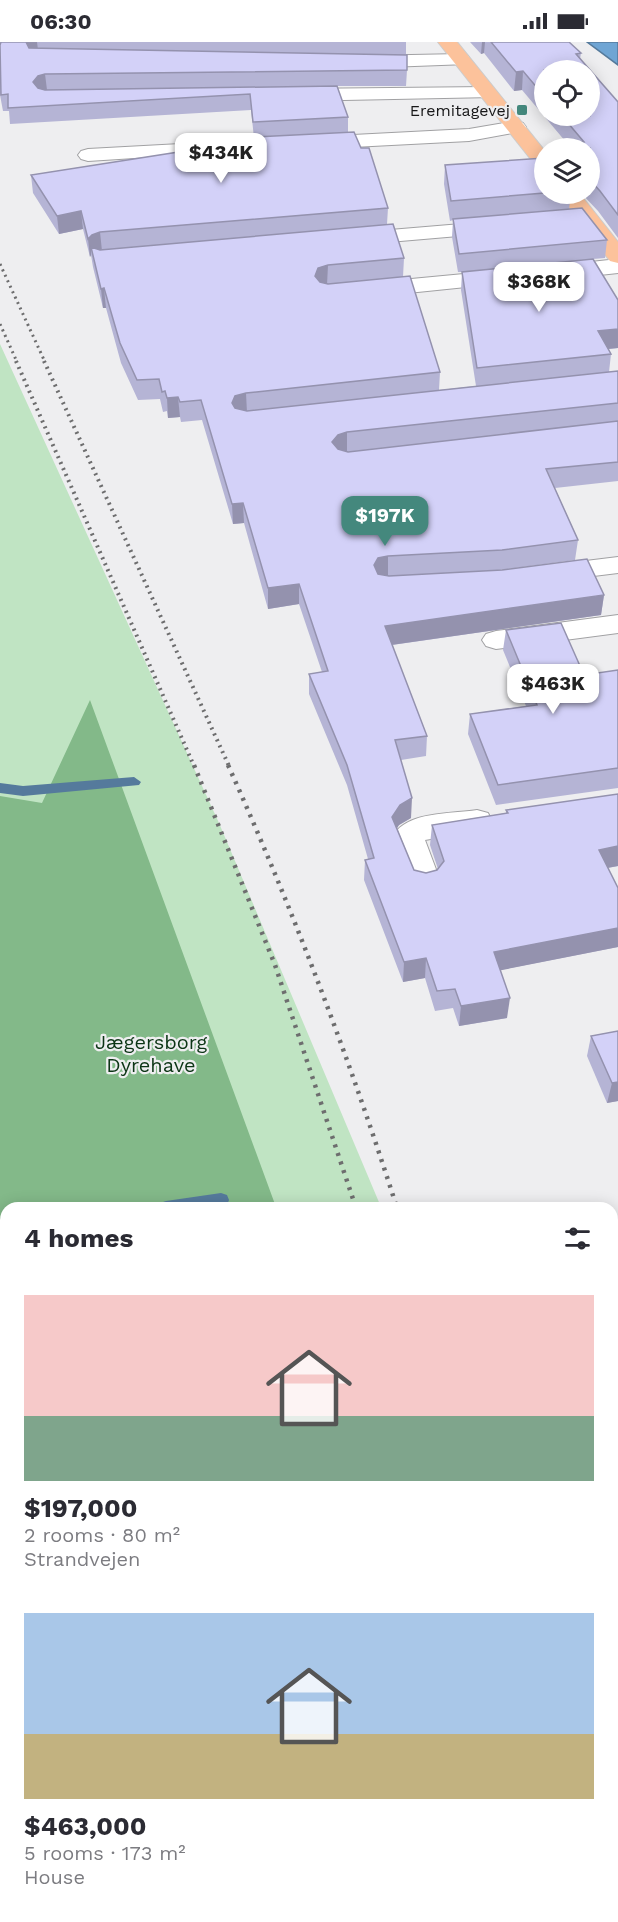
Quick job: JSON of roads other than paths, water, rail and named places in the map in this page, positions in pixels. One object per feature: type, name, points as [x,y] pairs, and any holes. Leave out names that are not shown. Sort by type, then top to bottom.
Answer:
[{"type":"main road","points":[[447,42],[534,150]]},
{"type":"main road","points":[[571,204],[574,216],[618,256]]},
{"type":"lane","points":[[342,62],[462,60]]},
{"type":"lane","points":[[273,95],[487,93]]},
{"type":"lane","points":[[294,149],[473,144],[520,132]]},
{"type":"lane","points":[[88,155],[253,151],[124,162]]},
{"type":"lane","points":[[328,237],[516,221]]},
{"type":"lane","points":[[351,292],[618,266]]},
{"type":"lane","points":[[524,577],[618,564]]},
{"type":"lane","points":[[496,640],[618,624]]},
{"type":"lane","points":[[423,880],[408,836],[418,830],[500,818]]},
{"type":"water","points":[[587,42],[618,42],[618,65]]},
{"type":"waterway","points":[[0,788],[23,791],[134,782]]},
{"type":"waterway","points":[[207,1202],[221,1200]]},
{"type":"railway","points":[[0,264],[45,362]]},
{"type":"railway","points":[[0,324],[17,362]]},
{"type":"railway","points":[[16,361],[194,766]]},
{"type":"railway","points":[[44,361],[229,766]]},
{"type":"railway","points":[[194,765],[275,965],[354,1202]]},
{"type":"railway","points":[[228,765],[319,984],[395,1202]]},
{"type":"place","name":"Eremitagevej","points":[[522,110]]},
{"type":"park label","name":"Jægersborg Dyrehave","points":[[151,1054]]}]
